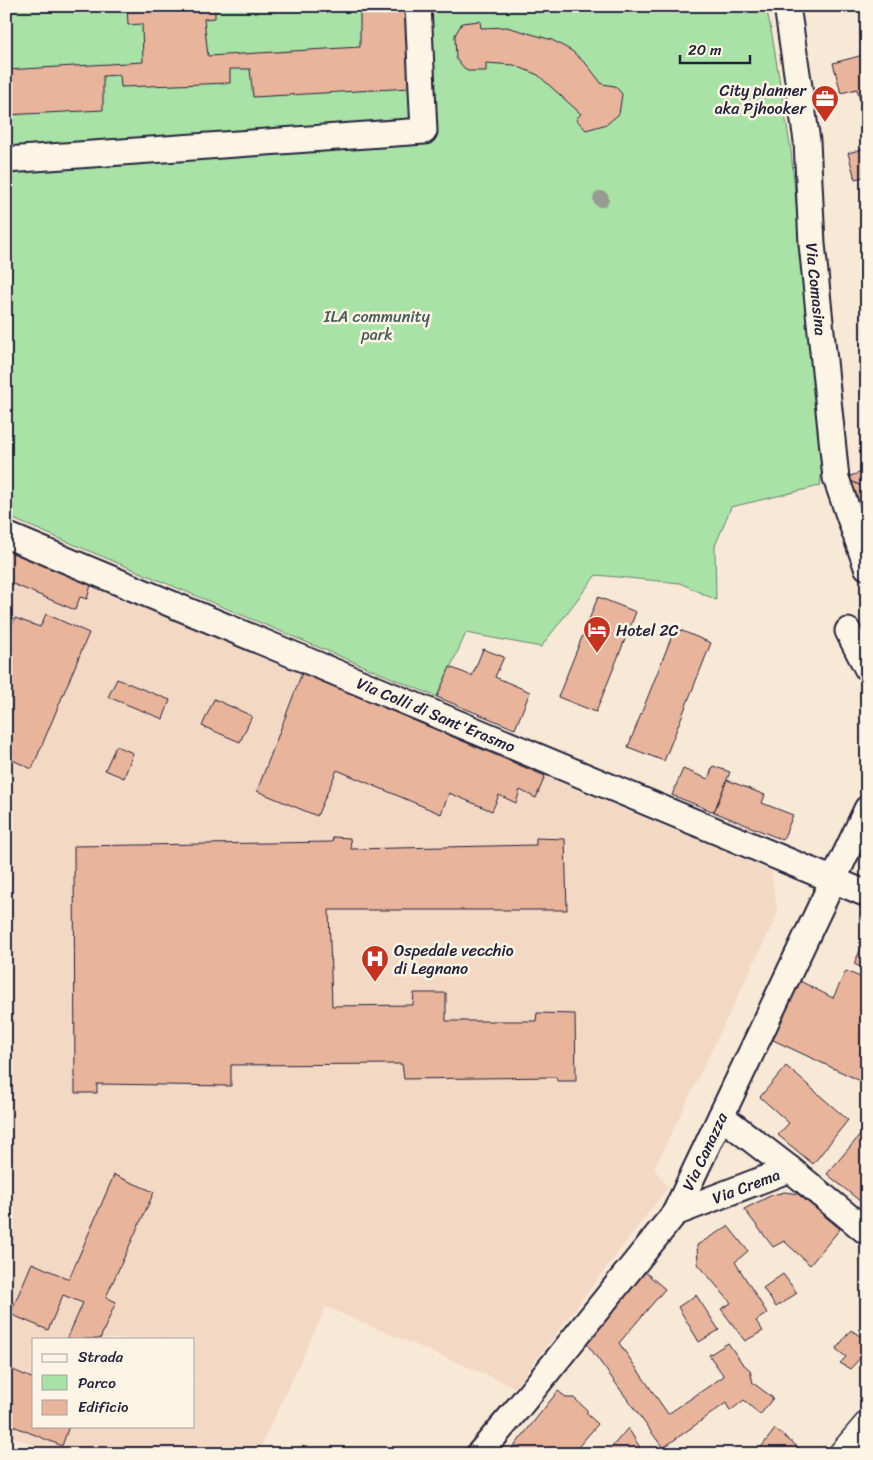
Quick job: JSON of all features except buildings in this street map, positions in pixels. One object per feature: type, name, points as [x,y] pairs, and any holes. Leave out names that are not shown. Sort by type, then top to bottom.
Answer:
[{"type":"main road","points":[[843,1454],[867,1426]]},
{"type":"main road","points":[[862,1454],[867,1448]]},
{"type":"street","points":[[6,160],[424,131],[418,6]]},
{"type":"street","name":"Via Comasina","points":[[787,6],[807,141],[812,244],[836,478],[867,567]]},
{"type":"street","name":"Via Colli di Sant'Erasmo","points":[[6,535],[867,894]]},
{"type":"street","points":[[848,631],[867,668]]},
{"type":"street","name":"Via Canazza","points":[[479,1454],[675,1213],[867,808]]},
{"type":"street","name":"Via Crema","points":[[721,1116],[867,1232]]},
{"type":"street","name":"Via Crema","points":[[675,1213],[790,1169]]},
{"type":"shaded area","name":"Ospedale vecchio di Legnano","points":[[6,550],[771,871],[778,913],[654,1169],[668,1187],[515,1387],[326,1307],[257,1454],[55,1454],[6,1434]]},
{"type":"green space","name":"ILA community park","points":[[6,6],[766,6],[791,151],[822,467],[820,486],[731,507],[715,546],[716,600],[680,583],[596,575],[541,647],[466,633],[437,697],[6,516]]},
{"type":"place","name":"City planner aka Pjhooker","points":[[825,123]]},
{"type":"place","name":"Hotel 2C","points":[[597,654]]},
{"type":"place","name":"Ospedale vecchio di Legnano","points":[[375,983]]}]
